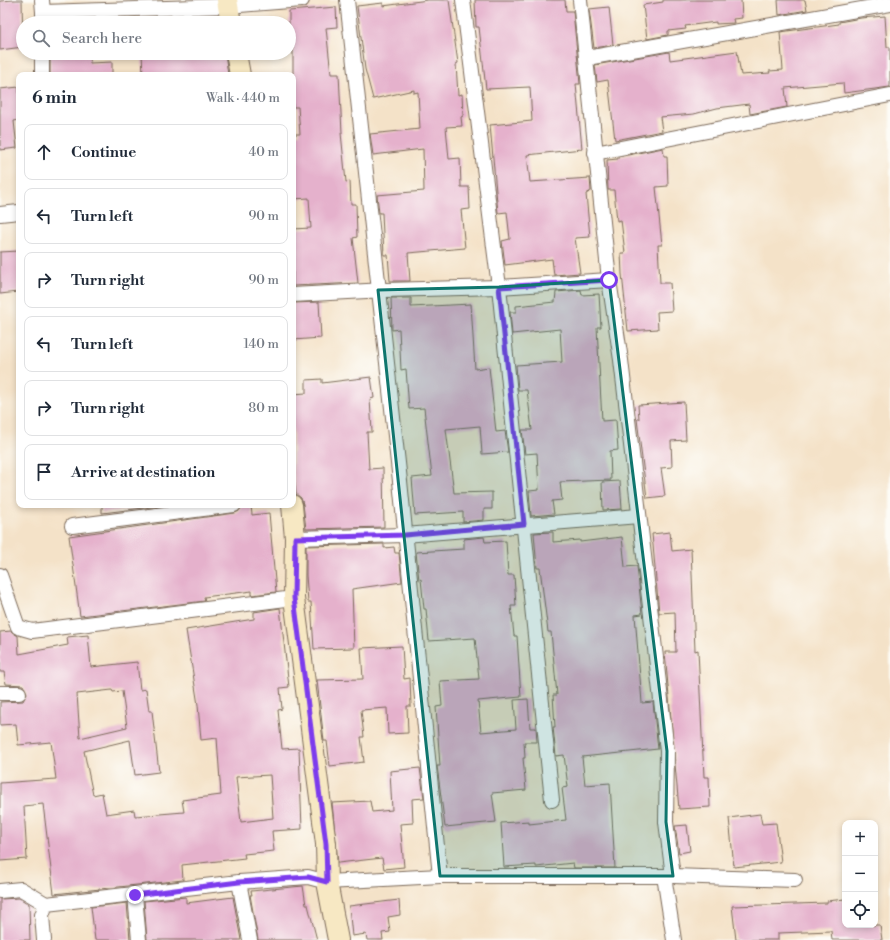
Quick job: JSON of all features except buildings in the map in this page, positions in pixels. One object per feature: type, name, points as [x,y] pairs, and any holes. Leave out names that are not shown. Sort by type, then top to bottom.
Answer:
[{"type":"street","points":[[42,12],[229,10],[302,0]]},
{"type":"street","points":[[347,0],[440,876]]},
{"type":"street","points":[[464,0],[499,287],[552,800]]},
{"type":"street","points":[[580,0],[609,280],[621,360],[667,751],[666,822],[674,940]]},
{"type":"street","points":[[587,58],[890,4]]},
{"type":"street","points":[[42,60],[42,72]]},
{"type":"street","points":[[237,60],[239,72]]},
{"type":"street","points":[[595,153],[890,95]]},
{"type":"street","points":[[0,214],[16,212]]},
{"type":"street","points":[[296,295],[378,290],[499,287],[609,280]]},
{"type":"street","points":[[72,526],[211,508]]},
{"type":"street","points":[[292,508],[295,538],[294,598],[326,844],[327,882],[338,940]]},
{"type":"street","points":[[295,538],[405,535],[524,524],[639,516]]},
{"type":"street","points":[[0,575],[18,627],[32,631],[294,598]]},
{"type":"street","points":[[0,693],[20,693]]},
{"type":"street","points":[[0,891],[21,889],[46,904],[239,882],[308,877],[327,882],[440,876],[669,876],[795,880]]},
{"type":"street","points":[[239,882],[250,940]]},
{"type":"street","points":[[135,895],[139,940]]},
{"type":"street","points":[[44,940],[42,915],[46,904]]},
{"type":"highlighted area","points":[[609,280],[667,751],[666,822],[673,876],[440,876],[378,290],[499,287]]},
{"type":"route","points":[[135,895],[239,882],[308,877],[327,882],[326,844],[294,598],[295,538],[405,535],[524,524],[499,287],[609,280]]}]
